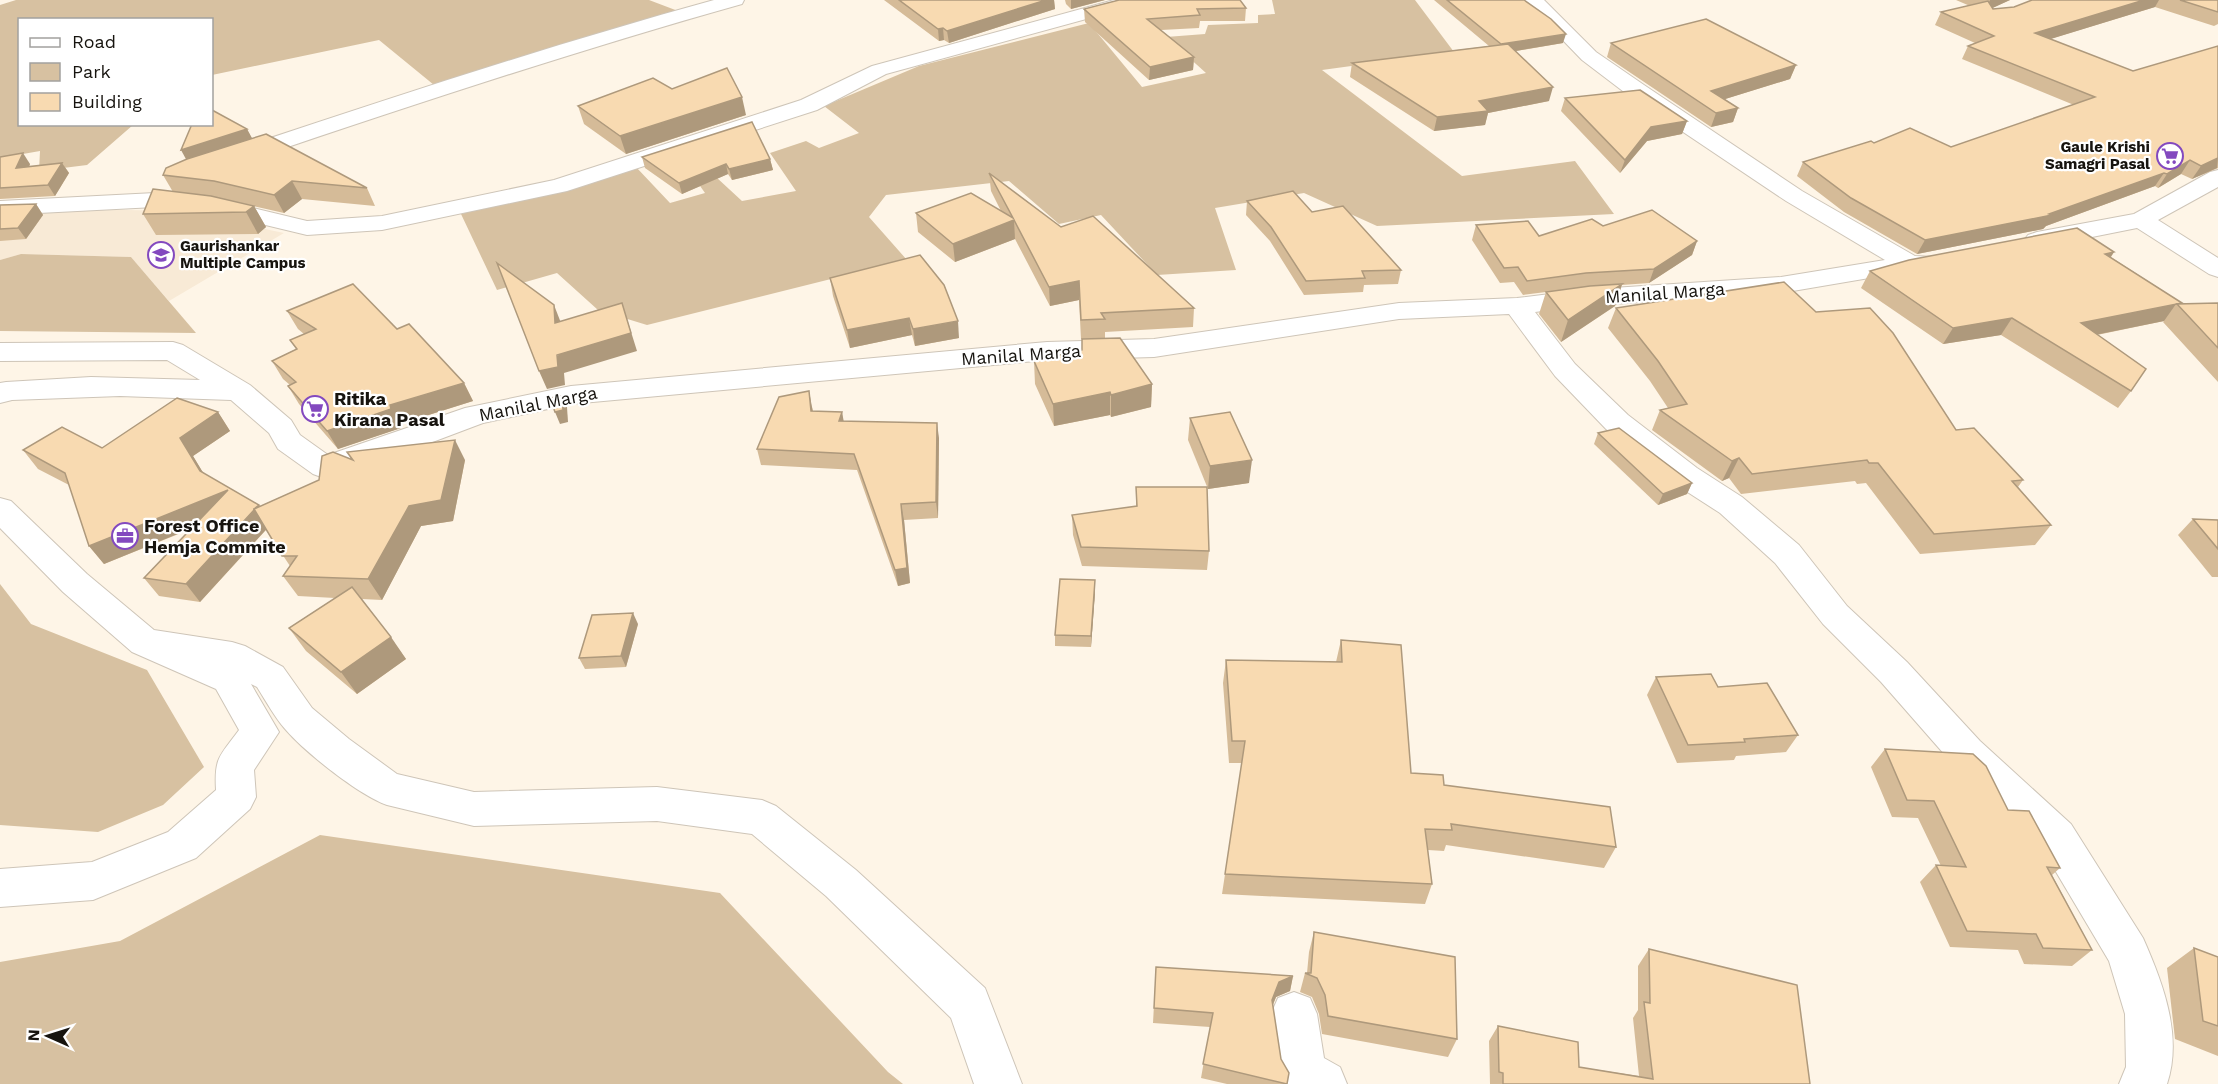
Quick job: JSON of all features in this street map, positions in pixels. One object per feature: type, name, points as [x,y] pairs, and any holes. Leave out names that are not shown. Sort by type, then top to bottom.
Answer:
[{"type":"street","points":[[224,160],[628,30],[735,0]]},
{"type":"street","points":[[0,208],[155,200],[224,208],[307,228],[382,223],[559,186],[809,105],[879,70],[1134,0]]},
{"type":"street","points":[[1533,0],[1589,56],[1636,90],[1794,196],[1913,265]]},
{"type":"street","points":[[2015,244],[2141,220],[2218,177]]},
{"type":"street","points":[[120,203],[147,186],[164,180]]},
{"type":"street","points":[[2141,220],[2218,269]]},
{"type":"street","name":"Manilal Marga","points":[[0,352],[173,351],[240,392],[280,427],[289,442],[324,467],[403,442],[476,415],[571,395],[1047,351],[1154,348],[1399,311],[1517,306],[1582,298],[1781,285],[1843,273],[1913,265],[1947,258]]},
{"type":"street","points":[[1517,306],[1565,370],[1617,422],[1686,476],[1731,505],[1787,554],[1835,615],[1894,672],[1966,752],[2056,837],[2128,953],[2148,1014],[2149,1066],[2143,1084]]},
{"type":"street","points":[[0,394],[6,391],[56,386],[163,386],[240,392]]},
{"type":"street","points":[[0,509],[75,583],[145,642],[229,679],[260,732],[234,767],[236,797],[182,845],[93,881],[0,888]]},
{"type":"street","points":[[145,642],[232,656],[270,677],[299,719],[335,750],[387,788],[474,808],[657,804],[762,818],[841,883],[969,1004],[998,1084]]},
{"type":"street","points":[[1294,1014],[1303,1072],[1323,1084]]},
{"type":"shaded area","name":"Gaurishankar Multiple Campus","points":[[73,209],[180,211],[284,233],[169,301],[131,257],[21,254],[0,260],[0,214]]},
{"type":"green space","points":[[16,0],[649,0],[678,11],[434,85],[379,40],[213,75],[213,18],[18,18],[18,126],[132,126],[87,165],[39,171],[40,151],[0,158],[0,5]]},
{"type":"green space","points":[[1272,0],[1415,0],[1454,52],[1322,70],[1462,176],[1575,161],[1614,214],[1377,226],[1304,193],[1215,208],[1236,270],[1157,275],[1101,215],[1059,224],[1009,181],[886,195],[869,217],[907,260],[647,325],[598,310],[557,273],[497,290],[461,214],[636,167],[670,203],[705,193],[698,183],[716,177],[742,201],[796,191],[770,153],[806,141],[819,148],[859,133],[824,106],[919,66],[1089,23],[1142,87],[1206,73],[1166,37],[1205,34],[1208,25],[1258,23],[1258,15],[1275,14]]},
{"type":"green space","points":[[21,254],[131,257],[196,333],[0,331],[0,260]]},
{"type":"green space","points":[[0,584],[31,624],[147,670],[204,767],[163,805],[98,832],[0,825]]},
{"type":"green space","points":[[320,835],[720,893],[888,1072],[903,1084],[0,1084],[0,962],[120,941]]},
{"type":"building","points":[[899,0],[1046,0],[947,31],[943,28],[938,29]]},
{"type":"building","points":[[1119,0],[1240,0],[1246,8],[1197,9],[1200,15],[1147,19],[1194,57],[1150,67],[1084,9]]},
{"type":"building","points":[[1447,0],[1524,0],[1551,19],[1566,34],[1501,44]]},
{"type":"building","points":[[2032,0],[2144,0],[2035,33],[2133,71],[2218,46],[2218,158],[2201,166],[2190,160],[2167,174],[2164,173],[2049,214],[2052,215],[1925,240],[1851,198],[1803,162],[1871,141],[1874,143],[1910,128],[1951,147],[2095,97],[1968,46],[1994,36],[1941,12],[1988,1],[1993,9],[2014,7]]},
{"type":"building","points":[[2180,0],[2218,0],[2218,12]]},
{"type":"building","points":[[1706,19],[1796,65],[1711,91],[1738,108],[1716,113],[1611,43]]},
{"type":"building","points":[[1508,44],[1553,87],[1479,101],[1488,111],[1437,117],[1352,63]]},
{"type":"building","points":[[727,68],[742,97],[620,136],[578,106],[653,78],[672,89]]},
{"type":"building","points":[[1640,90],[1687,121],[1651,127],[1625,160],[1565,98]]},
{"type":"building","points":[[213,111],[247,129],[181,150],[191,126],[213,126]]},
{"type":"building","points":[[752,122],[770,159],[729,169],[726,164],[679,183],[642,157]]},
{"type":"building","points":[[266,134],[367,188],[292,181],[274,195],[214,181],[163,175],[166,168],[187,159]]},
{"type":"building","points":[[23,153],[16,168],[62,163],[48,185],[0,188],[0,157]]},
{"type":"building","points":[[989,173],[1061,227],[1093,216],[1194,308],[1101,313],[1105,319],[1081,320],[1079,281],[1049,287],[1014,220],[953,244],[916,213],[971,193],[1013,218]]},
{"type":"building","points":[[153,189],[211,196],[254,206],[246,212],[143,214]]},
{"type":"building","points":[[1293,191],[1312,212],[1343,206],[1401,270],[1362,271],[1365,278],[1306,281],[1271,227],[1247,201]]},
{"type":"building","points":[[36,204],[18,228],[0,229],[0,205]]},
{"type":"building","points":[[1652,210],[1697,241],[1654,269],[1586,273],[1527,281],[1518,267],[1504,268],[1476,225],[1528,221],[1539,236],[1592,219],[1603,226]]},
{"type":"building","points":[[2077,228],[2114,252],[2105,254],[2182,303],[2081,323],[2146,369],[2131,391],[2012,318],[1953,328],[1870,271],[1909,260]]},
{"type":"building","points":[[920,255],[944,285],[958,321],[913,329],[909,318],[847,330],[830,278]]},
{"type":"building","points":[[497,263],[554,305],[555,323],[622,303],[631,333],[557,355],[558,367],[539,371]]},
{"type":"building","points":[[1784,282],[1816,312],[1870,308],[1893,333],[1956,430],[1974,428],[2023,480],[2012,481],[2051,525],[1934,534],[1878,463],[1869,463],[1867,460],[1752,474],[1739,458],[1732,461],[1660,410],[1687,404],[1658,361],[1616,308]]},
{"type":"building","points":[[353,284],[397,329],[409,324],[464,383],[390,405],[391,409],[327,431],[288,386],[296,382],[272,361],[297,349],[290,340],[316,329],[287,311]]},
{"type":"building","points":[[1622,284],[1568,320],[1546,292],[1590,286]]},
{"type":"building","points":[[2218,303],[2218,348],[2177,304]]},
{"type":"building","points":[[1120,338],[1152,384],[1111,395],[1110,392],[1053,404],[1034,361],[1082,350],[1082,339]]},
{"type":"building","points":[[809,391],[811,411],[842,412],[839,421],[937,423],[936,502],[901,504],[907,568],[895,570],[854,454],[757,449],[779,397]]},
{"type":"building","points":[[562,396],[563,410],[555,412],[550,398]]},
{"type":"building","points":[[177,398],[218,412],[180,438],[200,471],[259,505],[186,584],[144,578],[228,490],[89,546],[65,473],[23,450],[62,427],[102,448]]},
{"type":"building","points":[[1230,412],[1252,460],[1210,466],[1190,418]]},
{"type":"building","points":[[1619,428],[1692,483],[1663,494],[1598,433]]},
{"type":"building","points":[[455,440],[441,500],[409,506],[368,579],[283,576],[297,556],[282,556],[254,509],[319,480],[322,456],[333,452],[353,460],[347,452]]},
{"type":"building","points":[[1136,487],[1207,487],[1209,551],[1081,547],[1072,515],[1137,506]]},
{"type":"building","points":[[2193,519],[2218,520],[2218,549]]},
{"type":"building","points":[[1060,579],[1095,580],[1091,636],[1055,635]]},
{"type":"building","points":[[352,587],[391,637],[341,672],[289,628]]},
{"type":"building","points":[[633,613],[621,656],[579,658],[592,615]]},
{"type":"building","points":[[1341,640],[1401,645],[1411,773],[1443,775],[1444,785],[1610,807],[1616,847],[1451,824],[1452,830],[1425,829],[1432,884],[1225,874],[1245,741],[1232,741],[1226,660],[1342,662]]},
{"type":"building","points":[[1711,674],[1718,687],[1767,683],[1798,735],[1744,739],[1745,742],[1688,745],[1656,677]]},
{"type":"building","points":[[1885,749],[1973,754],[1986,766],[2008,810],[2029,811],[2060,868],[2047,867],[2092,950],[2043,948],[2036,934],[1967,931],[1936,865],[1966,867],[1934,801],[1907,800]]},
{"type":"building","points":[[1314,932],[1455,957],[1457,1039],[1328,1016],[1325,995],[1317,978],[1305,973],[1311,973]]},
{"type":"building","points":[[2194,948],[2218,957],[2218,1026],[2203,1021]]},
{"type":"building","points":[[1649,949],[1797,985],[1810,1084],[1503,1084],[1503,1073],[1499,1072],[1498,1026],[1578,1042],[1579,1067],[1653,1079],[1644,1002],[1650,1003]]},
{"type":"building","points":[[1156,967],[1293,976],[1279,982],[1272,1000],[1281,1059],[1289,1073],[1287,1084],[1203,1064],[1213,1013],[1154,1008]]},
{"type":"place","name":"Gaule Krishi Samagri Pasal","points":[[2170,156]]},
{"type":"place","name":"Gaurishankar Multiple Campus","points":[[161,255]]},
{"type":"place","name":"Ritika Kirana Pasal","points":[[315,409]]},
{"type":"place","name":"Forest Office Hemja Commite","points":[[125,536]]}]
